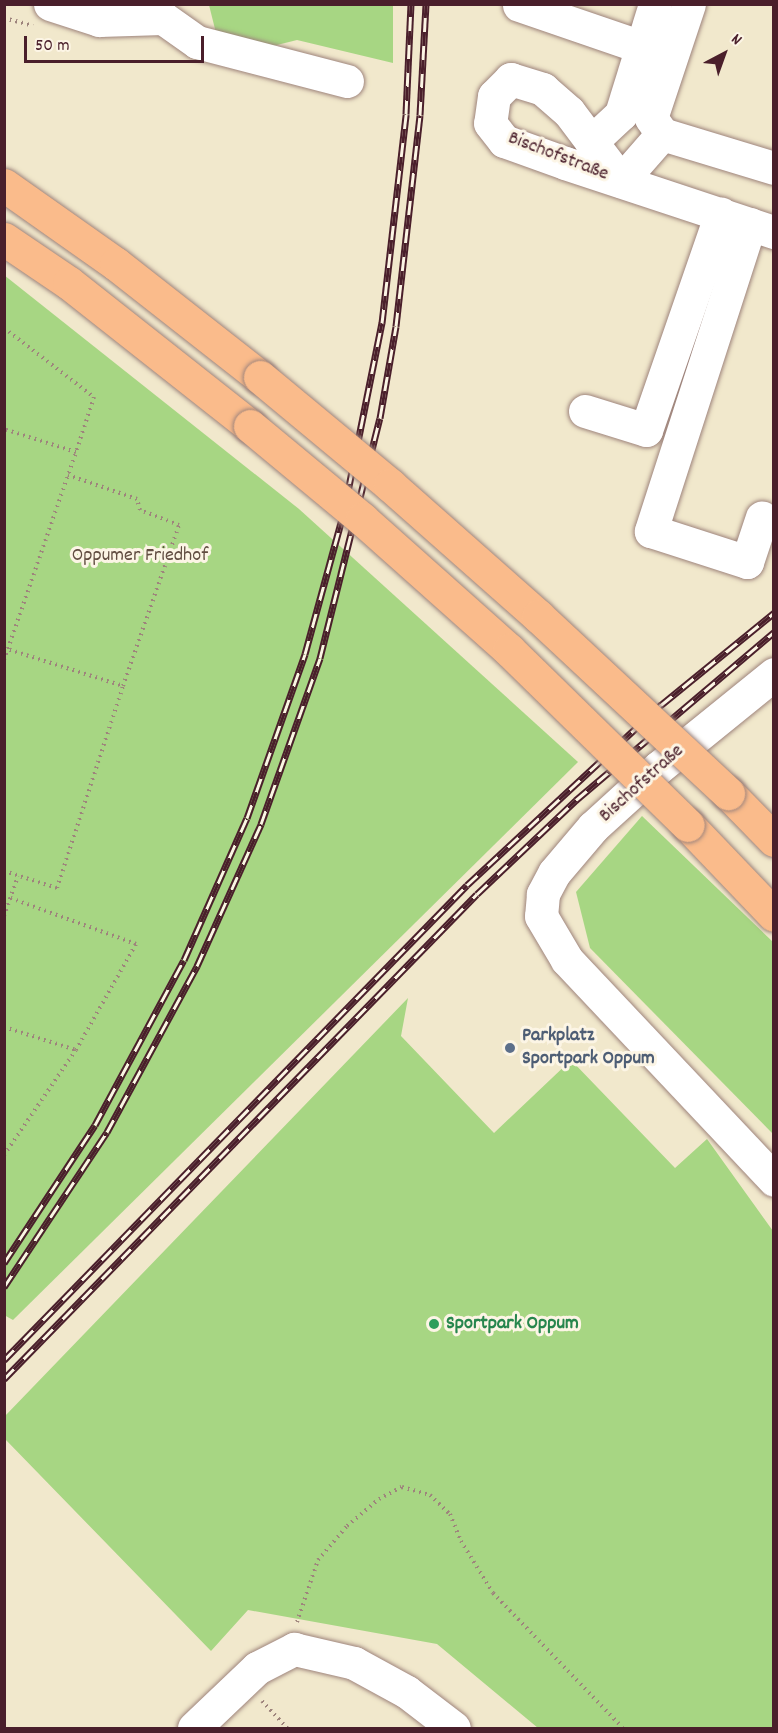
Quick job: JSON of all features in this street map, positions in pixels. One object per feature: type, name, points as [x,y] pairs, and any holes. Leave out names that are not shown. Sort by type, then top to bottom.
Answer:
[{"type":"highway","points":[[4,184],[116,264],[260,377],[390,484],[538,616],[728,793],[774,840]]},
{"type":"highway","points":[[4,239],[69,283],[250,426],[362,519],[509,650],[688,825],[774,915]]},
{"type":"street","points":[[50,4],[99,20],[163,18],[197,42],[347,81]]},
{"type":"street","points":[[591,142],[621,114],[656,4]]},
{"type":"street","points":[[689,4],[651,118],[662,134],[774,168]]},
{"type":"street","points":[[519,5],[642,47]]},
{"type":"street","name":"Bischofstraße","points":[[621,181],[569,112],[543,89],[512,79],[494,96],[490,123],[504,141],[621,181],[748,223]]},
{"type":"street","points":[[621,181],[662,134]]},
{"type":"street","points":[[585,411],[646,430],[748,223]]},
{"type":"street","points":[[748,223],[651,531],[747,562],[762,516]]},
{"type":"street","name":"Bischofstraße","points":[[774,674],[659,766],[593,827],[554,873],[543,894],[541,916],[567,960],[774,1180]]},
{"type":"street","points":[[194,1728],[257,1668],[294,1649],[354,1663],[407,1692],[454,1728]]},
{"type":"path","points":[[4,327],[93,397],[4,660]]},
{"type":"path","points":[[4,429],[76,452]]},
{"type":"path","points":[[4,871],[57,888],[179,525],[140,510],[137,499],[68,475]]},
{"type":"path","points":[[6,649],[123,686]]},
{"type":"path","points":[[4,916],[18,876]]},
{"type":"path","points":[[4,1155],[76,1050],[136,944],[10,898]]},
{"type":"path","points":[[4,1027],[76,1050]]},
{"type":"path","points":[[294,1649],[298,1618],[318,1560],[347,1526],[379,1499],[402,1486],[430,1495],[450,1514],[460,1541],[493,1593],[623,1728]]},
{"type":"path","points":[[243,1681],[287,1728]]},
{"type":"green space","points":[[209,5],[393,5],[393,63],[297,40],[273,46],[216,33]]},
{"type":"green space","name":"Oppumer Friedhof","points":[[4,275],[299,509],[578,762],[13,1320],[4,1315]]},
{"type":"green space","points":[[642,816],[773,942],[773,1134],[590,948],[576,892]]},
{"type":"green space","name":"Sportpark Oppum","points":[[408,998],[401,1036],[494,1133],[571,1060],[675,1168],[707,1139],[773,1231],[773,1728],[538,1728],[437,1644],[248,1610],[211,1651],[5,1439],[5,1416]]},
{"type":"railway","points":[[4,1263],[95,1125],[184,960],[247,818],[305,654],[344,511],[382,323],[406,114],[411,4]]},
{"type":"railway","points":[[4,1287],[107,1132],[197,966],[261,824],[320,658],[380,418],[396,326],[420,115],[426,4]]},
{"type":"railway","points":[[4,1360],[467,885],[661,705],[774,613]]},
{"type":"railway","points":[[4,1379],[477,894],[576,800],[774,632]]},
{"type":"place","name":"Parkplatz Sportpark Oppum","points":[[510,1048]]},
{"type":"place","name":"Sportpark Oppum","points":[[434,1324]]}]
